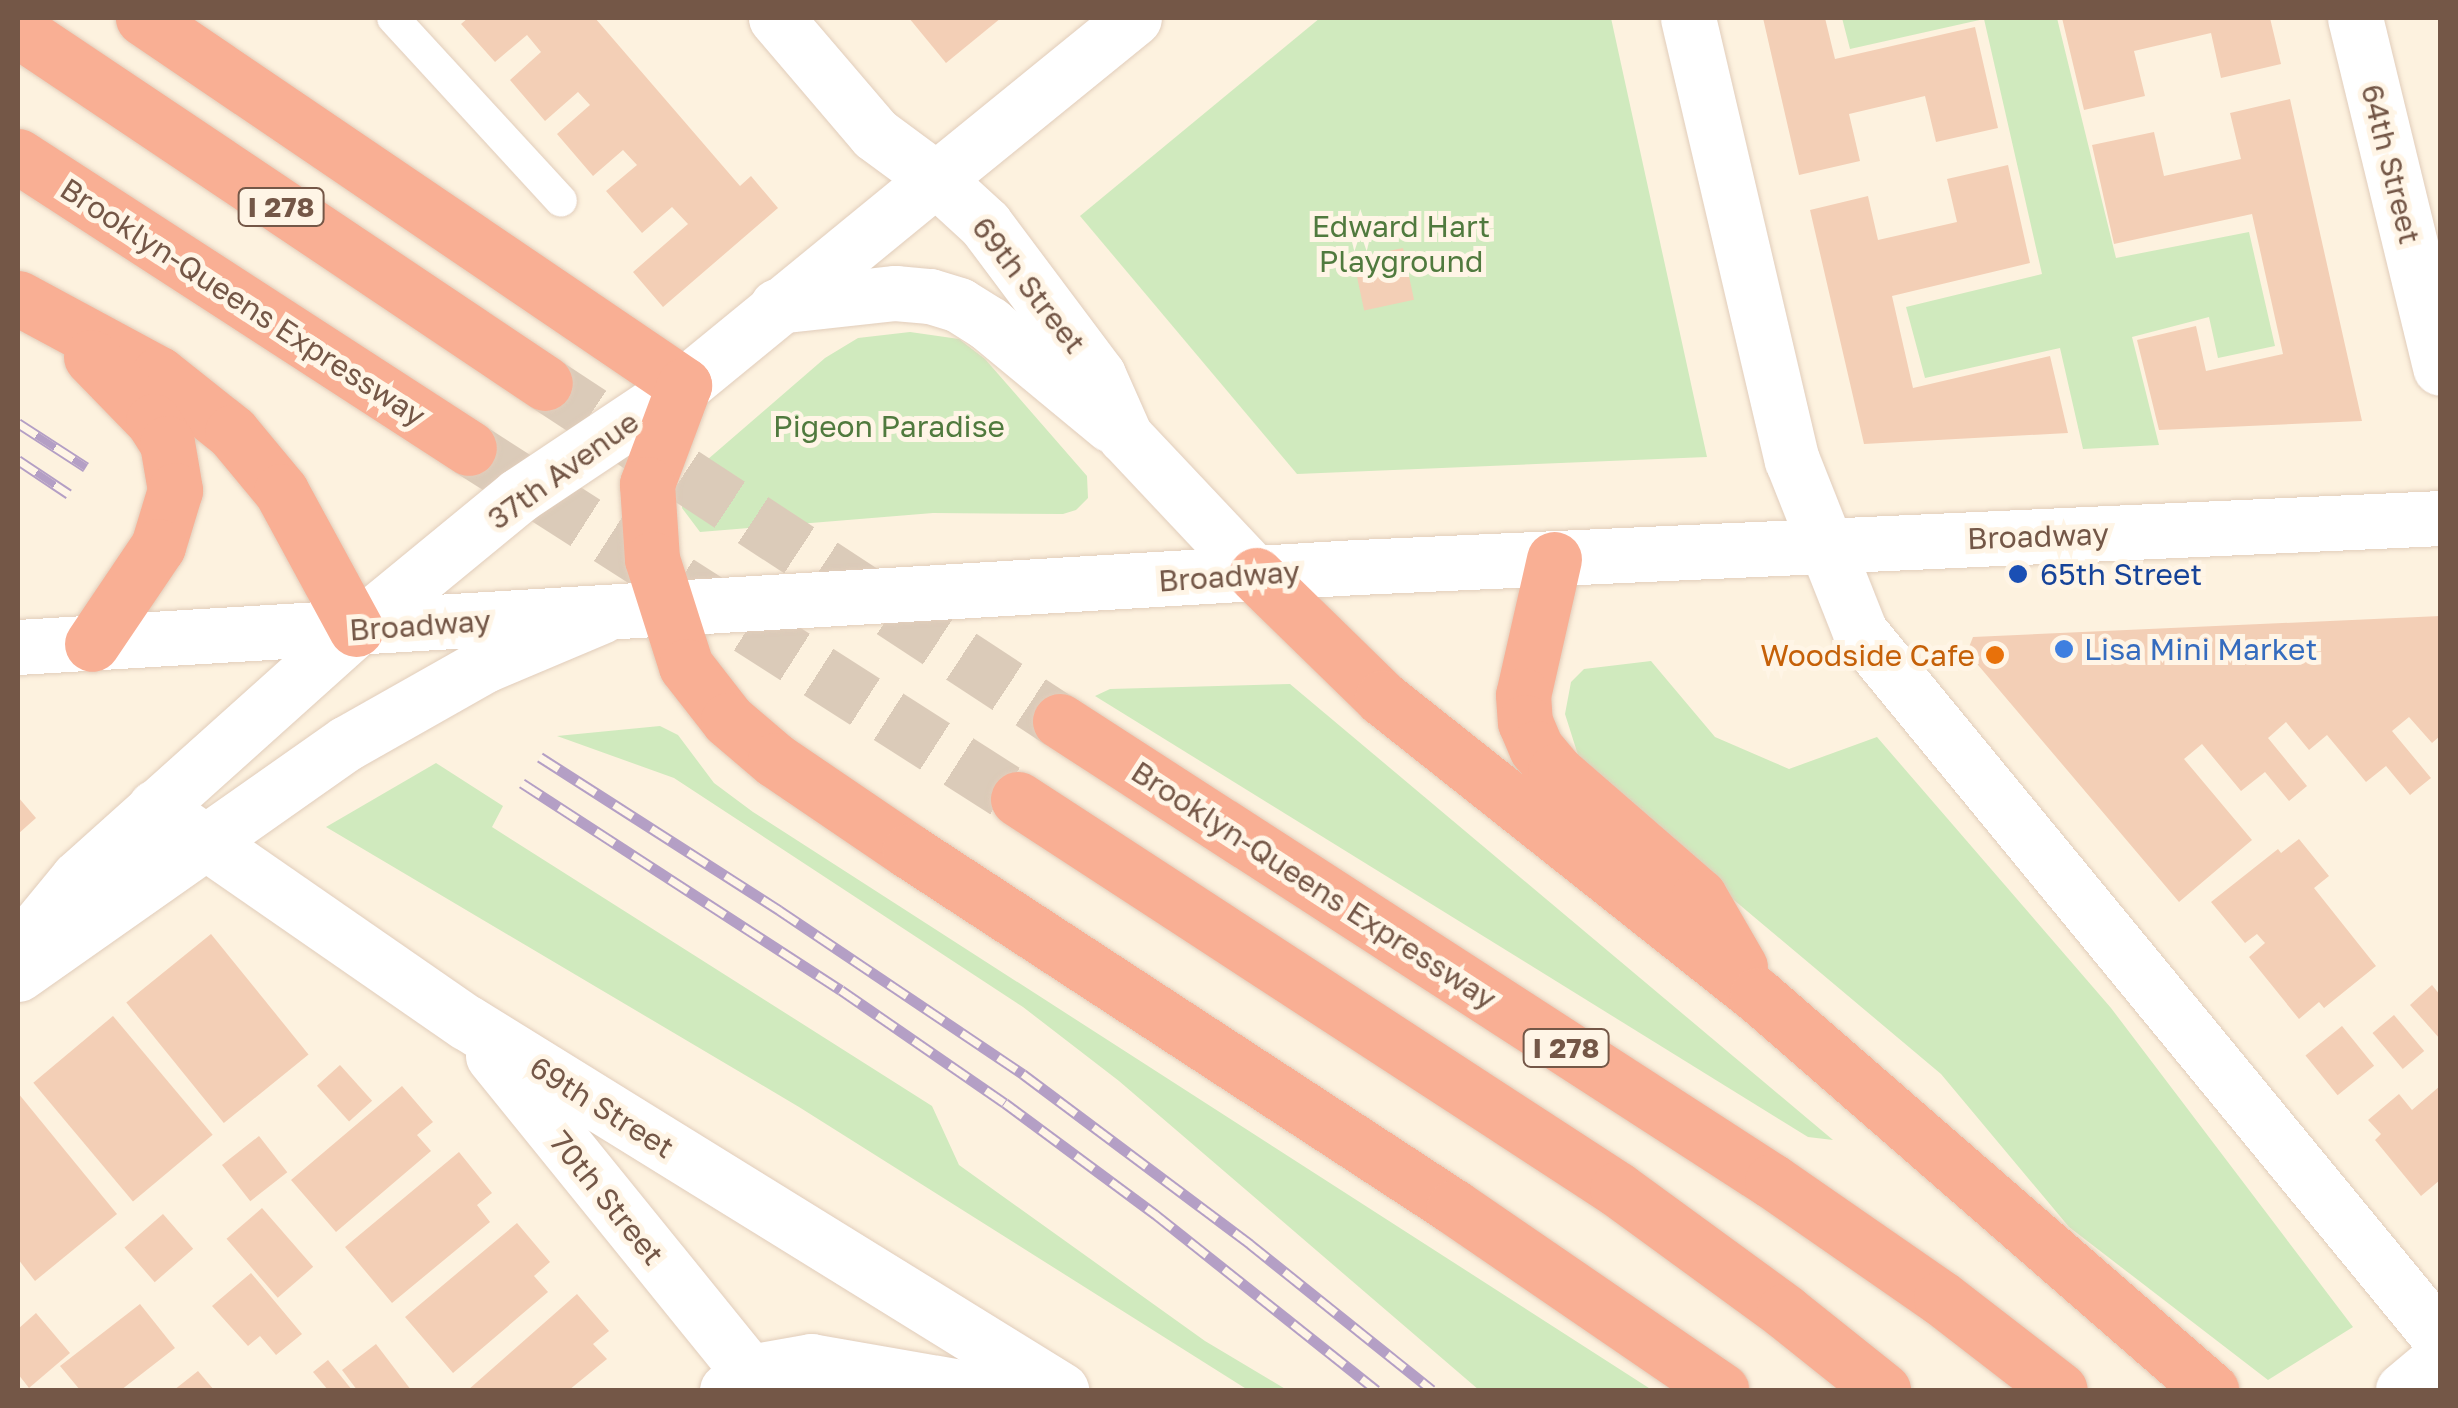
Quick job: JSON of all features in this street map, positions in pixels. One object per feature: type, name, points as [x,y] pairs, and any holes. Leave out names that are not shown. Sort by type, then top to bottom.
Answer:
[{"type":"highway","points":[[142,18],[684,384],[648,484],[652,559],[686,666],[702,691],[775,760],[1454,1207],[1720,1390]]},
{"type":"highway","name":"I 278","points":[[18,30],[544,383]]},
{"type":"highway","name":"Brooklyn-Queens Expressway","points":[[18,156],[469,448]]},
{"type":"highway","points":[[37,311],[159,374],[232,432],[281,491],[356,629]]},
{"type":"highway","points":[[37,311],[154,421],[173,466],[172,504],[158,546],[92,644]]},
{"type":"highway","points":[[1554,559],[1523,696],[1525,722],[1536,748],[1555,772],[1699,896],[1757,995]]},
{"type":"highway","points":[[1256,575],[1382,698],[1757,995],[2205,1384]]},
{"type":"highway","name":"Brooklyn-Queens Expressway","points":[[1060,722],[1787,1191],[1941,1298],[2060,1390]]},
{"type":"highway","points":[[1018,799],[1617,1190],[1784,1311],[1883,1390]]},
{"type":"street","name":"69th Street","points":[[776,18],[875,134],[936,179],[985,224],[1098,375],[1125,436],[1256,575]]},
{"type":"street","name":"37th Avenue","points":[[18,951],[78,878],[356,629],[519,495],[684,384],[1134,18]]},
{"type":"street","points":[[1688,18],[1792,460],[1860,632],[2440,1338]]},
{"type":"street","name":"64th Street","points":[[2355,18],[2440,368]]},
{"type":"street","points":[[777,306],[896,293],[930,296],[959,306],[989,324],[1125,436]]},
{"type":"street","name":"Broadway","points":[[18,647],[1822,544],[2440,518]]},
{"type":"street","points":[[18,974],[303,771],[484,665],[607,613]]},
{"type":"street","name":"69th Street","points":[[155,807],[466,1022],[1061,1390]]},
{"type":"street","name":"70th Street","points":[[466,1022],[738,1381]]},
{"type":"street","points":[[2404,1390],[2440,1359]]},
{"type":"street","points":[[738,1381],[811,1361],[977,1390]]},
{"type":"lane","points":[[393,18],[561,201]]},
{"type":"green space","name":"Edward Hart Playground","points":[[1320,18],[1611,18],[1707,457],[1297,474],[1080,216]]},
{"type":"green space","points":[[1842,18],[2057,18],[2116,258],[2249,232],[2275,346],[2218,358],[2209,317],[2132,337],[2159,445],[2083,449],[2060,348],[1925,378],[1906,307],[2042,274],[1984,19],[1850,49]]},
{"type":"green space","name":"Pigeon Paradise","points":[[910,332],[959,339],[985,359],[1087,476],[1088,498],[1076,510],[1063,514],[933,513],[700,532],[682,508],[685,479],[825,358],[858,338]]},
{"type":"green space","points":[[1651,661],[1715,737],[1789,769],[1877,737],[2111,1008],[2353,1327],[2268,1380],[2069,1227],[1941,1074],[1584,774],[1565,714],[1571,682],[1584,669]]},
{"type":"green space","points":[[1290,684],[1833,1140],[1808,1137],[1095,696],[1110,689]]},
{"type":"green space","points":[[660,726],[678,735],[714,783],[753,812],[1652,1390],[1479,1390],[1119,1081],[1023,1007],[674,778],[557,736]]},
{"type":"green space","points":[[436,763],[503,806],[492,827],[932,1106],[959,1165],[1205,1341],[1287,1390],[1248,1390],[799,1107],[326,827]]},
{"type":"building","points":[[468,18],[595,18],[740,186],[751,176],[778,208],[663,307],[633,272],[688,224],[672,207],[642,233],[606,191],[637,165],[623,150],[593,176],[557,134],[590,105],[578,92],[545,121],[510,80],[541,52],[527,35],[495,62],[461,24]]},
{"type":"building","points":[[909,18],[1001,18],[946,63]]},
{"type":"building","points":[[1763,18],[1825,18],[1835,59],[1975,27],[1998,128],[1936,142],[1925,96],[1849,114],[1860,161],[1799,175]]},
{"type":"building","points":[[2062,18],[2270,18],[2281,64],[2221,78],[2211,33],[2134,51],[2145,96],[2084,110]]},
{"type":"building","points":[[2290,99],[2362,421],[2159,430],[2137,340],[2196,326],[2206,371],[2283,354],[2252,214],[2114,244],[2092,145],[2154,132],[2164,176],[2241,159],[2230,113]]},
{"type":"building","points":[[2008,165],[2030,263],[1892,296],[1913,388],[2050,356],[2068,433],[1864,444],[1810,210],[1868,196],[1878,240],[1957,222],[1947,179]]},
{"type":"building","points":[[1403,248],[1414,300],[1364,310],[1353,259]]},
{"type":"building","points":[[2440,616],[2440,736],[2432,743],[2409,717],[2392,731],[2431,778],[2410,795],[2386,766],[2366,782],[2327,735],[2309,750],[2286,722],[2268,738],[2307,786],[2289,801],[2265,772],[2241,791],[2202,744],[2184,759],[2252,840],[2179,902],[1967,652],[1973,637]]},
{"type":"building","points":[[18,797],[36,818],[18,834]]},
{"type":"building","points":[[2299,839],[2329,876],[2314,888],[2376,966],[2324,1008],[2319,1002],[2299,1019],[2249,957],[2265,943],[2257,934],[2245,943],[2211,902],[2278,849],[2281,853]]},
{"type":"building","points":[[211,934],[309,1054],[224,1123],[126,1003]]},
{"type":"building","points":[[2432,985],[2440,995],[2440,1039],[2410,1005]]},
{"type":"building","points":[[2394,1015],[2424,1051],[2403,1069],[2373,1033]]},
{"type":"building","points":[[113,1016],[213,1135],[133,1202],[33,1083]]},
{"type":"building","points":[[2342,1026],[2374,1066],[2338,1095],[2305,1056]]},
{"type":"building","points":[[340,1065],[372,1101],[349,1121],[317,1086]]},
{"type":"building","points":[[402,1086],[433,1122],[417,1135],[431,1151],[336,1232],[291,1180]]},
{"type":"building","points":[[2440,1086],[2440,1180],[2421,1196],[2375,1140],[2381,1134],[2368,1120],[2399,1094],[2412,1110]]},
{"type":"building","points":[[18,1093],[117,1214],[35,1281],[18,1259]]},
{"type":"building","points":[[259,1136],[287,1172],[250,1201],[222,1165]]},
{"type":"building","points":[[459,1152],[492,1193],[477,1205],[490,1222],[392,1303],[345,1247]]},
{"type":"building","points":[[262,1208],[313,1267],[278,1298],[227,1239]]},
{"type":"building","points":[[163,1214],[193,1249],[155,1282],[125,1247]]},
{"type":"building","points":[[517,1223],[550,1262],[534,1276],[548,1292],[453,1373],[405,1317]]},
{"type":"building","points":[[251,1273],[302,1334],[276,1355],[260,1336],[248,1346],[212,1306]]},
{"type":"building","points":[[577,1294],[609,1331],[593,1344],[607,1359],[569,1390],[468,1390]]},
{"type":"building","points":[[140,1304],[175,1348],[121,1390],[80,1390],[60,1366]]},
{"type":"building","points":[[36,1313],[70,1353],[29,1388],[18,1374],[18,1329]]},
{"type":"building","points":[[376,1344],[411,1390],[357,1390],[342,1370]]},
{"type":"building","points":[[328,1360],[352,1390],[328,1390],[313,1372]]},
{"type":"building","points":[[198,1371],[214,1390],[174,1390]]},
{"type":"tunnel","points":[[545,383],[1060,721]]},
{"type":"tunnel","points":[[469,448],[1018,799]]},
{"type":"railway","points":[[18,423],[86,467]]},
{"type":"railway","points":[[18,460],[69,494]]},
{"type":"railway","points":[[540,757],[779,910],[1023,1074],[1250,1244],[1432,1390]]},
{"type":"railway","points":[[522,783],[841,990],[1005,1103],[1155,1214],[1376,1390]]},
{"type":"place","name":"65th Street","points":[[2018,574]]},
{"type":"place","name":"Lisa Mini Market","points":[[2064,649]]},
{"type":"place","name":"Woodside Cafe","points":[[1995,655]]}]
